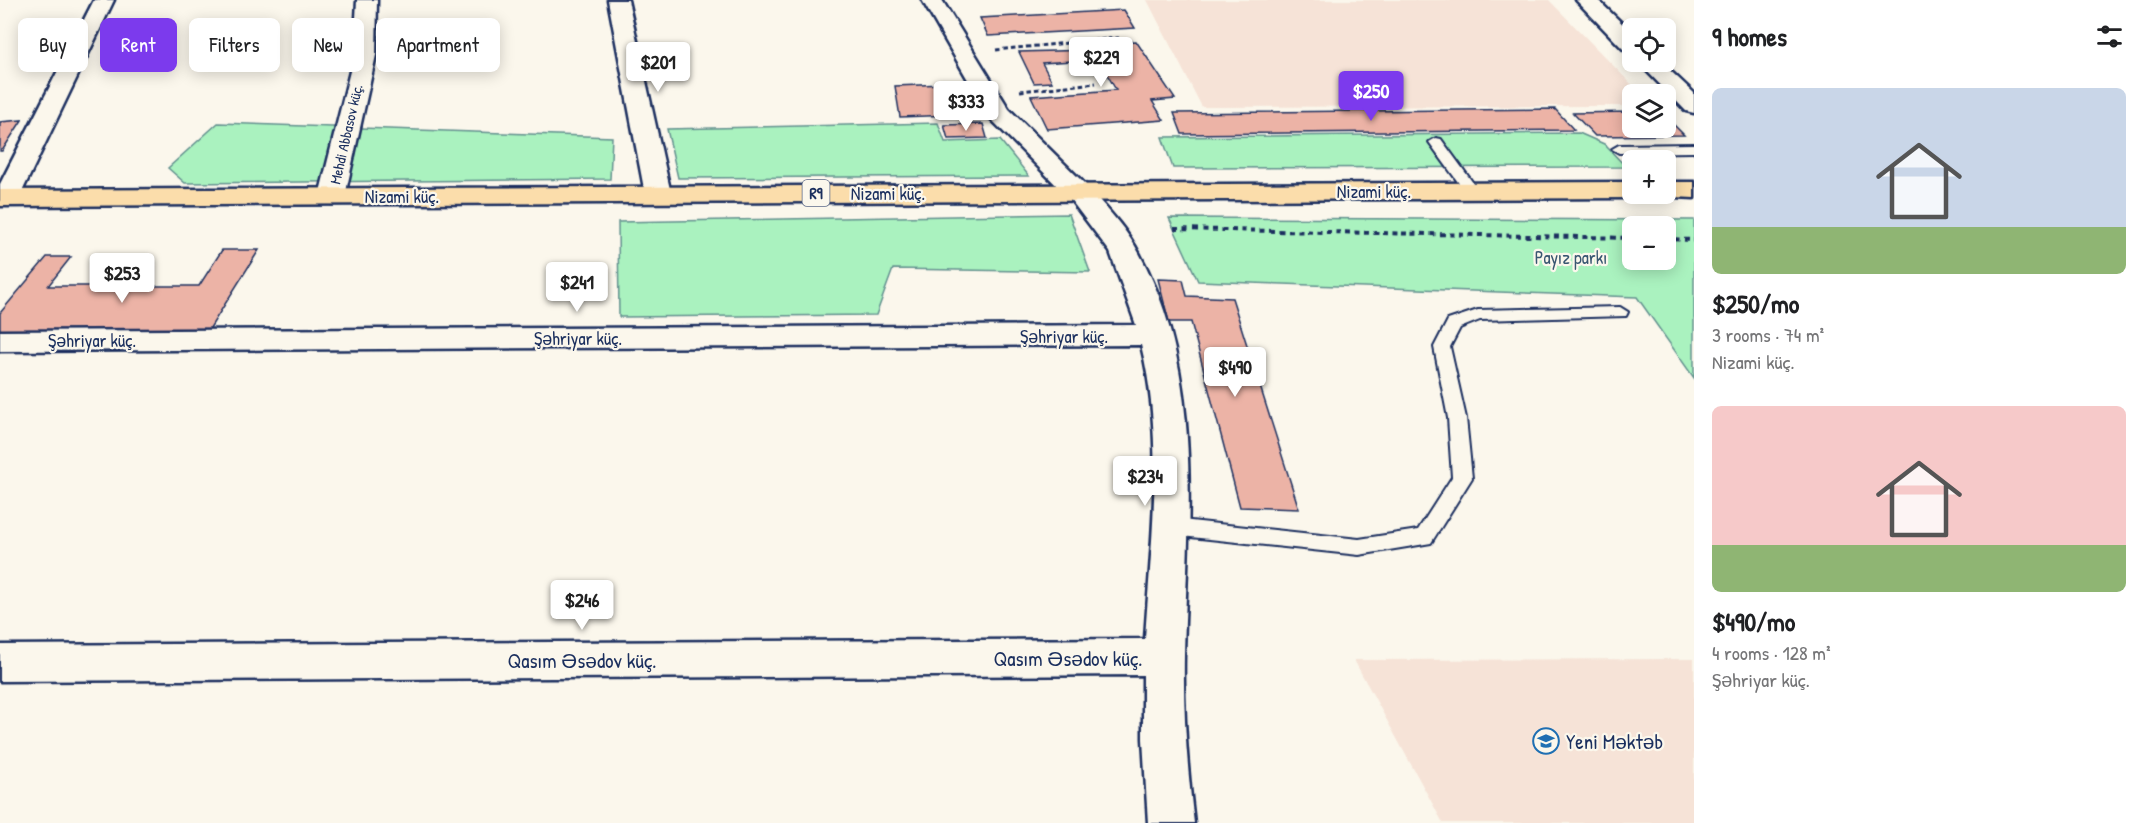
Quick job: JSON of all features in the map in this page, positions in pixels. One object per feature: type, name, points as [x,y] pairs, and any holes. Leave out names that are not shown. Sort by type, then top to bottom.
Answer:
[{"type":"highway","name":"Nizami küç.","points":[[3,198],[1622,190]]},
{"type":"highway","points":[[1676,190],[1694,190]]},
{"type":"street","points":[[3,198],[104,0]]},
{"type":"street","name":"Mehdi Abbasov küç.","points":[[332,196],[365,54],[367,0]]},
{"type":"street","points":[[618,0],[658,194]]},
{"type":"street","points":[[932,0],[987,95],[1015,131],[1077,192],[1121,246],[1137,278],[1155,335],[1167,388],[1173,450],[1172,527],[1164,657],[1167,793],[1171,823]]},
{"type":"street","points":[[1586,0],[1622,35]]},
{"type":"street","points":[[1659,72],[1694,106]]},
{"type":"street","name":"Şəhriyar küç.","points":[[0,340],[1155,335]]},
{"type":"street","name":"Qasım Əsədov küç.","points":[[0,663],[1164,657]]},
{"type":"lane","points":[[1436,142],[1471,190]]},
{"type":"lane","points":[[1619,149],[1694,148]]},
{"type":"lane","points":[[1172,527],[1359,548],[1424,537],[1462,478],[1457,418],[1442,347],[1454,324],[1478,315],[1620,312]]},
{"type":"path","points":[[962,53],[1119,38]]},
{"type":"path","points":[[987,95],[1096,83]]},
{"type":"path","points":[[1174,229],[1622,238]]},
{"type":"path","points":[[1676,239],[1694,240]]},
{"type":"shaded area","points":[[1147,0],[1549,0],[1631,84],[1622,84],[1622,106],[1202,107]]},
{"type":"shaded area","name":"Yeni Məktəb","points":[[1694,659],[1694,823],[1443,823],[1354,660]]},
{"type":"green space","points":[[218,123],[612,137],[610,179],[185,183],[168,168]]},
{"type":"green space","points":[[938,123],[945,142],[1000,140],[1029,176],[678,178],[667,129]]},
{"type":"green space","points":[[1579,133],[1604,144],[1622,163],[1622,167],[1173,168],[1162,137]]},
{"type":"green space","points":[[1069,214],[1090,272],[893,269],[876,315],[619,317],[618,222]]},
{"type":"green space","name":"Payız parkı","points":[[1169,218],[1622,220],[1622,270],[1676,270],[1676,220],[1694,220],[1694,378],[1637,297],[1198,281]]},
{"type":"building","points":[[1124,10],[1135,28],[988,36],[980,18]]},
{"type":"building","points":[[1136,41],[1175,99],[1152,101],[1164,120],[1047,129],[1031,96],[1116,90],[1103,67],[1123,66],[1119,58],[1042,63],[1052,82],[1034,83],[1019,52],[1091,50],[1087,44]]},
{"type":"building","points":[[945,84],[952,115],[900,117],[895,86]]},
{"type":"building","points":[[1555,109],[1574,130],[1182,134],[1174,113]]},
{"type":"building","points":[[1622,112],[1622,136],[1595,136],[1573,113]]},
{"type":"building","points":[[22,120],[2,151],[0,151],[0,122]]},
{"type":"building","points":[[983,124],[987,138],[948,139],[944,125]]},
{"type":"building","points":[[1676,127],[1684,135],[1676,135]]},
{"type":"building","points":[[222,250],[259,250],[205,336],[0,336],[0,313],[47,257],[71,257],[48,286],[199,286]]},
{"type":"building","points":[[1158,279],[1183,280],[1187,296],[1232,298],[1299,509],[1240,507],[1191,322],[1169,322]]},
{"type":"place","name":"Yeni Məktəb","points":[[1546,741]]}]
